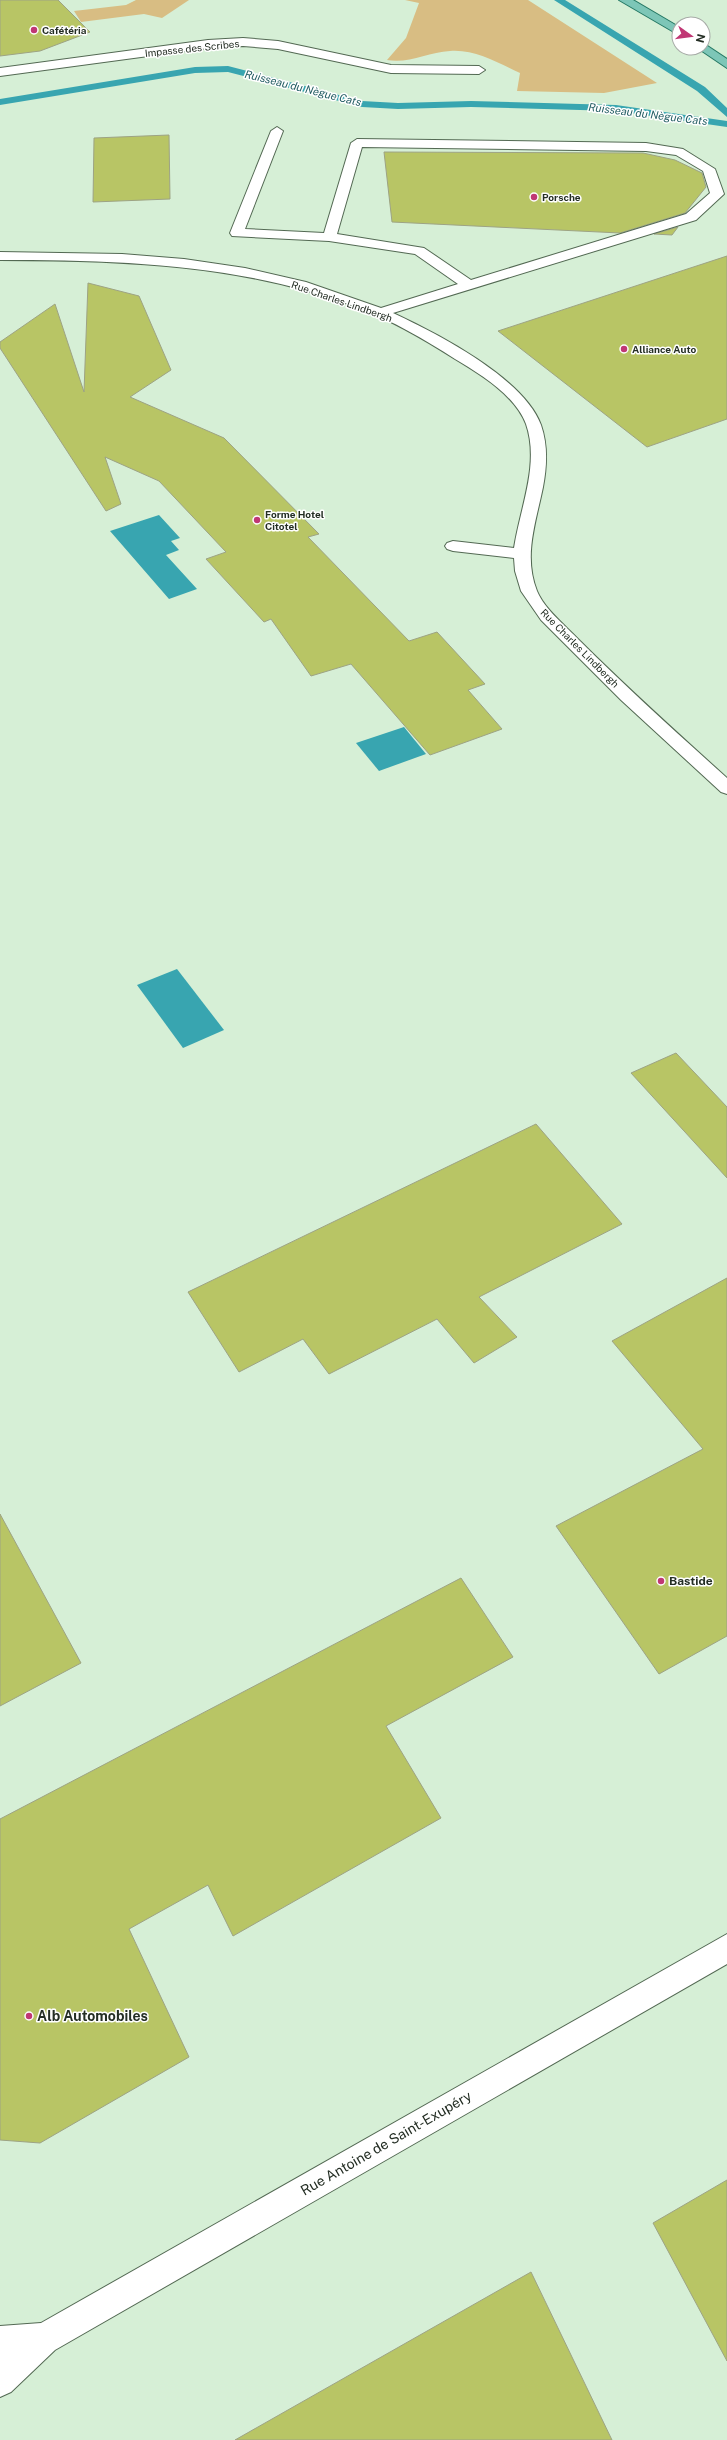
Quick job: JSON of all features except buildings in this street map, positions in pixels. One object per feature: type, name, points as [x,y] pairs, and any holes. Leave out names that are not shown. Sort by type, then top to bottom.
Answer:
[{"type":"main road","points":[[628,1],[671,27]]},
{"type":"main road","points":[[711,53],[727,64]]},
{"type":"street","name":"Impasse des Scribes","points":[[0,72],[208,44],[244,42],[278,45],[391,69],[479,70]]},
{"type":"street","points":[[277,131],[237,233],[329,237],[418,251],[467,284]]},
{"type":"street","points":[[329,237],[356,143],[646,147],[679,152],[709,169],[717,194],[691,217],[467,284],[382,312]]},
{"type":"street","name":"Rue Charles Lindbergh","points":[[0,256],[63,255],[155,260],[230,270],[285,281],[382,312],[431,337],[497,381],[519,401],[531,421],[539,441],[538,470],[526,518],[523,554],[524,578],[536,603],[584,655],[727,788]]},
{"type":"street","points":[[453,546],[523,554]]},
{"type":"street","name":"Rue Antoine de Saint-Exupéry","points":[[0,2381],[44,2339],[727,1948]]},
{"type":"street","name":"Rue Antoine de Saint-Exupéry","points":[[0,2342],[44,2339]]},
{"type":"shaded area","points":[[136,0],[189,0],[162,18],[144,14],[81,22],[74,11],[126,5]]},
{"type":"shaded area","points":[[405,0],[528,0],[657,83],[604,93],[517,91],[520,73],[477,54],[450,51],[434,53],[411,59],[395,61],[387,60],[406,38],[419,3]]},
{"type":"water","points":[[159,515],[180,538],[171,541],[179,550],[166,555],[197,589],[169,599],[110,531]]},
{"type":"water","points":[[404,727],[426,754],[379,771],[356,743]]},
{"type":"water","points":[[177,969],[224,1030],[183,1048],[137,985]]},
{"type":"waterway","points":[[559,0],[701,89],[727,114]]},
{"type":"waterway","name":"Ruisseau du Nègue Cats","points":[[0,102],[195,70],[228,69],[362,104],[398,106],[471,104],[616,108],[682,116],[727,124]]},
{"type":"place","name":"Cafétéria","points":[[34,30]]},
{"type":"place","name":"Porsche","points":[[534,197]]},
{"type":"place","name":"Alliance Auto","points":[[624,349]]},
{"type":"place","name":"Forme Hotel Citotel","points":[[257,520]]},
{"type":"place","name":"Bastide","points":[[661,1581]]},
{"type":"place","name":"Alb Automobiles","points":[[29,2016]]}]
